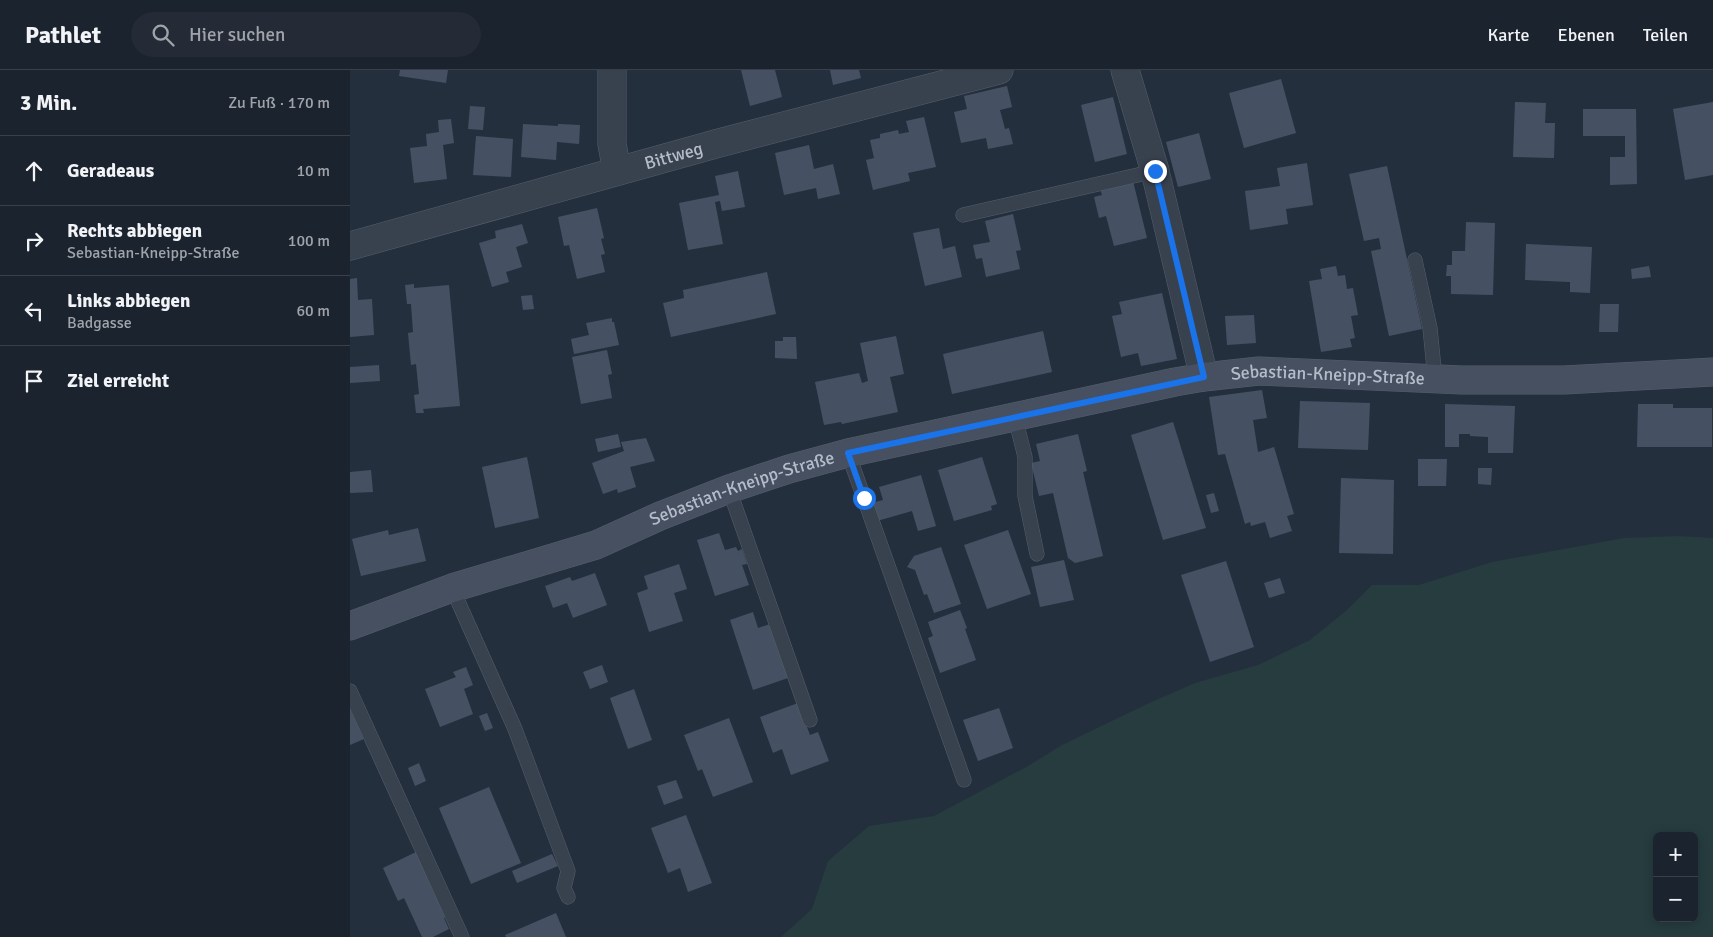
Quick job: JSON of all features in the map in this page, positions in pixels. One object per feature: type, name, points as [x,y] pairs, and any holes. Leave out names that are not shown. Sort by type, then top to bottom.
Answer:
[{"type":"main road","name":"Sebastian-Kneipp-Straße","points":[[350,626],[452,588],[596,545],[660,516],[789,468],[848,453],[1204,377],[1259,371],[1435,379],[1564,380],[1713,372]]},
{"type":"street","points":[[612,70],[612,144],[617,171]]},
{"type":"street","name":"Bittweg","points":[[350,246],[812,118],[999,70]]},
{"type":"street","points":[[1125,70],[1155,171],[1204,377]]},
{"type":"lane","points":[[963,215],[1155,171]]},
{"type":"lane","points":[[1415,260],[1430,328],[1435,379]]},
{"type":"lane","points":[[1015,417],[1025,457],[1025,496],[1037,554]]},
{"type":"lane","points":[[848,453],[964,780]]},
{"type":"lane","points":[[729,489],[810,720]]},
{"type":"lane","points":[[452,588],[515,729],[568,871],[564,888],[568,897]]},
{"type":"lane","points":[[350,691],[462,937]]},
{"type":"green space","points":[[1679,536],[1713,538],[1713,937],[781,937],[812,909],[828,861],[869,826],[934,816],[1028,766],[1062,745],[1147,704],[1195,683],[1258,665],[1310,640],[1347,610],[1372,585],[1419,585],[1492,562],[1624,538]]},
{"type":"building","points":[[400,70],[448,70],[446,83],[399,76]]},
{"type":"building","points":[[741,70],[775,70],[782,97],[750,106]]},
{"type":"building","points":[[830,70],[859,70],[861,78],[833,85]]},
{"type":"building","points":[[1281,79],[1296,133],[1244,148],[1229,93]]},
{"type":"building","points":[[1007,86],[1012,107],[1000,110],[1005,129],[1009,128],[1013,144],[988,149],[986,138],[961,143],[954,112],[967,109],[964,96]]},
{"type":"building","points":[[1113,97],[1127,154],[1095,162],[1081,105]]},
{"type":"building","points":[[1515,102],[1546,103],[1545,123],[1555,123],[1554,158],[1513,157]]},
{"type":"building","points":[[1713,102],[1713,175],[1685,180],[1673,109]]},
{"type":"building","points":[[470,106],[485,107],[483,130],[468,129]]},
{"type":"building","points":[[1583,109],[1636,109],[1637,184],[1610,185],[1610,157],[1625,157],[1625,136],[1583,136]]},
{"type":"building","points":[[924,117],[936,167],[908,173],[910,181],[873,190],[866,160],[874,158],[870,140],[880,138],[880,134],[898,130],[899,134],[909,132],[906,121]]},
{"type":"building","points":[[451,119],[454,143],[443,145],[447,179],[414,183],[410,148],[427,146],[426,134],[439,132],[438,120]]},
{"type":"building","points":[[523,124],[580,125],[579,144],[557,142],[556,160],[521,157]]},
{"type":"building","points":[[1199,133],[1211,179],[1178,187],[1166,142]]},
{"type":"building","points":[[476,136],[513,139],[511,177],[473,175]]},
{"type":"building","points":[[809,145],[814,169],[833,164],[840,194],[818,199],[816,188],[784,195],[775,153]]},
{"type":"building","points":[[1307,163],[1313,205],[1286,209],[1288,224],[1250,230],[1245,191],[1280,186],[1277,168]]},
{"type":"building","points":[[1387,166],[1422,329],[1389,336],[1371,251],[1381,249],[1379,238],[1364,241],[1349,174]]},
{"type":"building","points":[[738,171],[745,207],[722,211],[720,201],[715,202],[723,244],[688,250],[679,203],[719,195],[715,176]]},
{"type":"building","points":[[1133,181],[1147,238],[1114,246],[1106,216],[1099,218],[1094,197],[1102,195],[1100,189]]},
{"type":"building","points":[[597,208],[604,238],[601,239],[605,254],[601,255],[605,272],[577,279],[569,245],[564,246],[558,217]]},
{"type":"building","points":[[1013,214],[1021,250],[1016,251],[1020,269],[986,277],[982,258],[976,259],[973,245],[990,242],[985,221]]},
{"type":"building","points":[[1466,222],[1495,223],[1493,295],[1451,294],[1451,276],[1446,276],[1447,265],[1452,265],[1452,251],[1465,251]]},
{"type":"building","points":[[522,224],[528,243],[516,247],[522,267],[506,272],[509,282],[492,287],[479,243],[496,238],[495,231]]},
{"type":"building","points":[[939,228],[943,249],[955,246],[962,277],[925,286],[913,233]]},
{"type":"building","points":[[1526,244],[1592,247],[1590,293],[1570,292],[1570,282],[1525,280]]},
{"type":"building","points":[[1336,266],[1338,276],[1345,275],[1347,289],[1353,288],[1358,315],[1351,316],[1355,338],[1350,339],[1352,347],[1321,352],[1309,281],[1322,279],[1320,269]]},
{"type":"building","points":[[1649,266],[1651,277],[1632,279],[1631,269]]},
{"type":"building","points":[[767,272],[776,314],[671,337],[663,303],[684,298],[683,290]]},
{"type":"building","points":[[357,278],[358,300],[372,299],[374,335],[350,337],[350,279]]},
{"type":"building","points":[[414,284],[414,288],[449,285],[460,406],[423,409],[424,413],[416,413],[414,395],[419,394],[416,364],[411,365],[408,333],[413,332],[411,304],[407,304],[405,285]]},
{"type":"building","points":[[1162,293],[1177,359],[1141,366],[1138,353],[1121,357],[1112,316],[1122,314],[1119,302]]},
{"type":"building","points":[[532,295],[534,309],[523,310],[521,296]]},
{"type":"building","points":[[1600,304],[1619,304],[1618,332],[1599,332]]},
{"type":"building","points":[[1254,315],[1256,343],[1227,345],[1225,316]]},
{"type":"building","points":[[612,318],[619,345],[574,354],[571,339],[589,335],[586,323]]},
{"type":"building","points":[[1043,331],[1052,372],[952,394],[943,354]]},
{"type":"building","points":[[896,336],[904,374],[890,377],[898,412],[842,424],[841,422],[824,425],[815,382],[859,373],[862,383],[868,381],[860,343]]},
{"type":"building","points":[[783,337],[796,337],[797,359],[775,358],[775,341],[783,341]]},
{"type":"building","points":[[607,350],[612,374],[608,375],[612,398],[581,404],[572,357]]},
{"type":"building","points":[[379,365],[380,381],[350,383],[350,367]]},
{"type":"building","points":[[1262,390],[1267,418],[1253,420],[1258,452],[1274,447],[1294,514],[1287,516],[1292,531],[1270,538],[1265,522],[1251,526],[1250,522],[1245,524],[1225,454],[1218,455],[1209,397]]},
{"type":"building","points":[[1300,401],[1370,403],[1368,450],[1298,448]]},
{"type":"building","points":[[1445,404],[1515,406],[1513,453],[1488,453],[1488,437],[1470,436],[1470,434],[1459,434],[1459,447],[1445,447]]},
{"type":"building","points":[[1638,404],[1673,404],[1673,408],[1712,408],[1712,447],[1637,447]]},
{"type":"building","points":[[1173,422],[1206,528],[1163,540],[1131,435]]},
{"type":"building","points":[[618,434],[621,447],[598,452],[595,439]]},
{"type":"building","points":[[1078,434],[1087,471],[1083,472],[1103,556],[1075,563],[1068,558],[1053,493],[1039,496],[1031,463],[1040,461],[1036,444]]},
{"type":"building","points":[[646,438],[655,461],[630,467],[636,487],[618,493],[617,489],[603,494],[592,463],[624,451],[621,442]]},
{"type":"building","points":[[527,457],[539,518],[495,528],[482,467]]},
{"type":"building","points":[[982,457],[997,504],[991,506],[992,510],[954,521],[938,470]]},
{"type":"building","points":[[1418,459],[1447,459],[1446,486],[1418,486]]},
{"type":"building","points":[[1478,468],[1492,468],[1491,485],[1478,484]]},
{"type":"building","points":[[371,470],[373,492],[350,493],[350,472]]},
{"type":"building","points":[[921,475],[936,526],[918,531],[912,511],[877,521],[872,503],[883,500],[879,487]]},
{"type":"building","points":[[1341,478],[1394,480],[1393,554],[1339,553]]},
{"type":"building","points":[[1214,493],[1219,511],[1211,513],[1206,495]]},
{"type":"building","points":[[418,528],[426,561],[361,576],[352,539],[388,530],[389,535]]},
{"type":"building","points":[[1008,530],[1031,594],[987,609],[964,545]]},
{"type":"building","points":[[719,533],[725,550],[736,547],[738,551],[742,549],[747,564],[742,565],[749,585],[715,596],[697,540]]},
{"type":"building","points":[[941,547],[961,604],[934,613],[927,594],[924,595],[915,570],[907,567],[914,556]]},
{"type":"building","points":[[1064,560],[1074,600],[1040,607],[1031,567]]},
{"type":"building","points":[[1226,561],[1254,647],[1210,662],[1181,575]]},
{"type":"building","points":[[679,564],[687,589],[674,593],[683,621],[649,632],[637,593],[648,589],[644,576]]},
{"type":"building","points":[[595,573],[607,605],[573,618],[567,603],[553,608],[545,586],[570,577],[572,581]]},
{"type":"building","points":[[1280,578],[1285,593],[1269,598],[1264,583]]},
{"type":"building","points":[[960,610],[976,660],[940,673],[928,638],[933,636],[928,622]]},
{"type":"building","points":[[753,612],[758,628],[770,624],[788,678],[753,690],[730,620]]},
{"type":"building","points":[[602,665],[608,682],[590,689],[583,672]]},
{"type":"building","points":[[466,667],[473,685],[464,689],[473,714],[440,727],[425,689],[456,677],[453,672]]},
{"type":"building","points":[[634,689],[652,740],[628,749],[610,698]]},
{"type":"building","points":[[798,703],[810,735],[818,732],[829,761],[791,775],[782,749],[773,753],[760,717]]},
{"type":"building","points":[[350,708],[364,739],[350,745]]},
{"type":"building","points":[[999,708],[1013,748],[978,761],[963,720]]},
{"type":"building","points":[[487,713],[493,728],[485,731],[479,716]]},
{"type":"building","points":[[729,718],[753,782],[713,797],[702,769],[698,771],[684,735]]},
{"type":"building","points":[[419,763],[426,781],[415,786],[408,768]]},
{"type":"building","points":[[676,780],[683,798],[664,805],[657,786]]},
{"type":"building","points":[[489,787],[521,863],[471,884],[439,808]]},
{"type":"building","points":[[686,815],[712,883],[688,892],[680,868],[668,873],[651,828]]},
{"type":"building","points":[[416,852],[446,917],[444,918],[449,929],[433,937],[422,937],[404,898],[398,901],[383,868]]},
{"type":"building","points":[[552,854],[558,866],[517,883],[512,871]]},
{"type":"building","points":[[556,913],[566,937],[506,937],[505,935]]},
{"type":"route","points":[[864,498],[848,453],[1204,377],[1155,171]]}]
